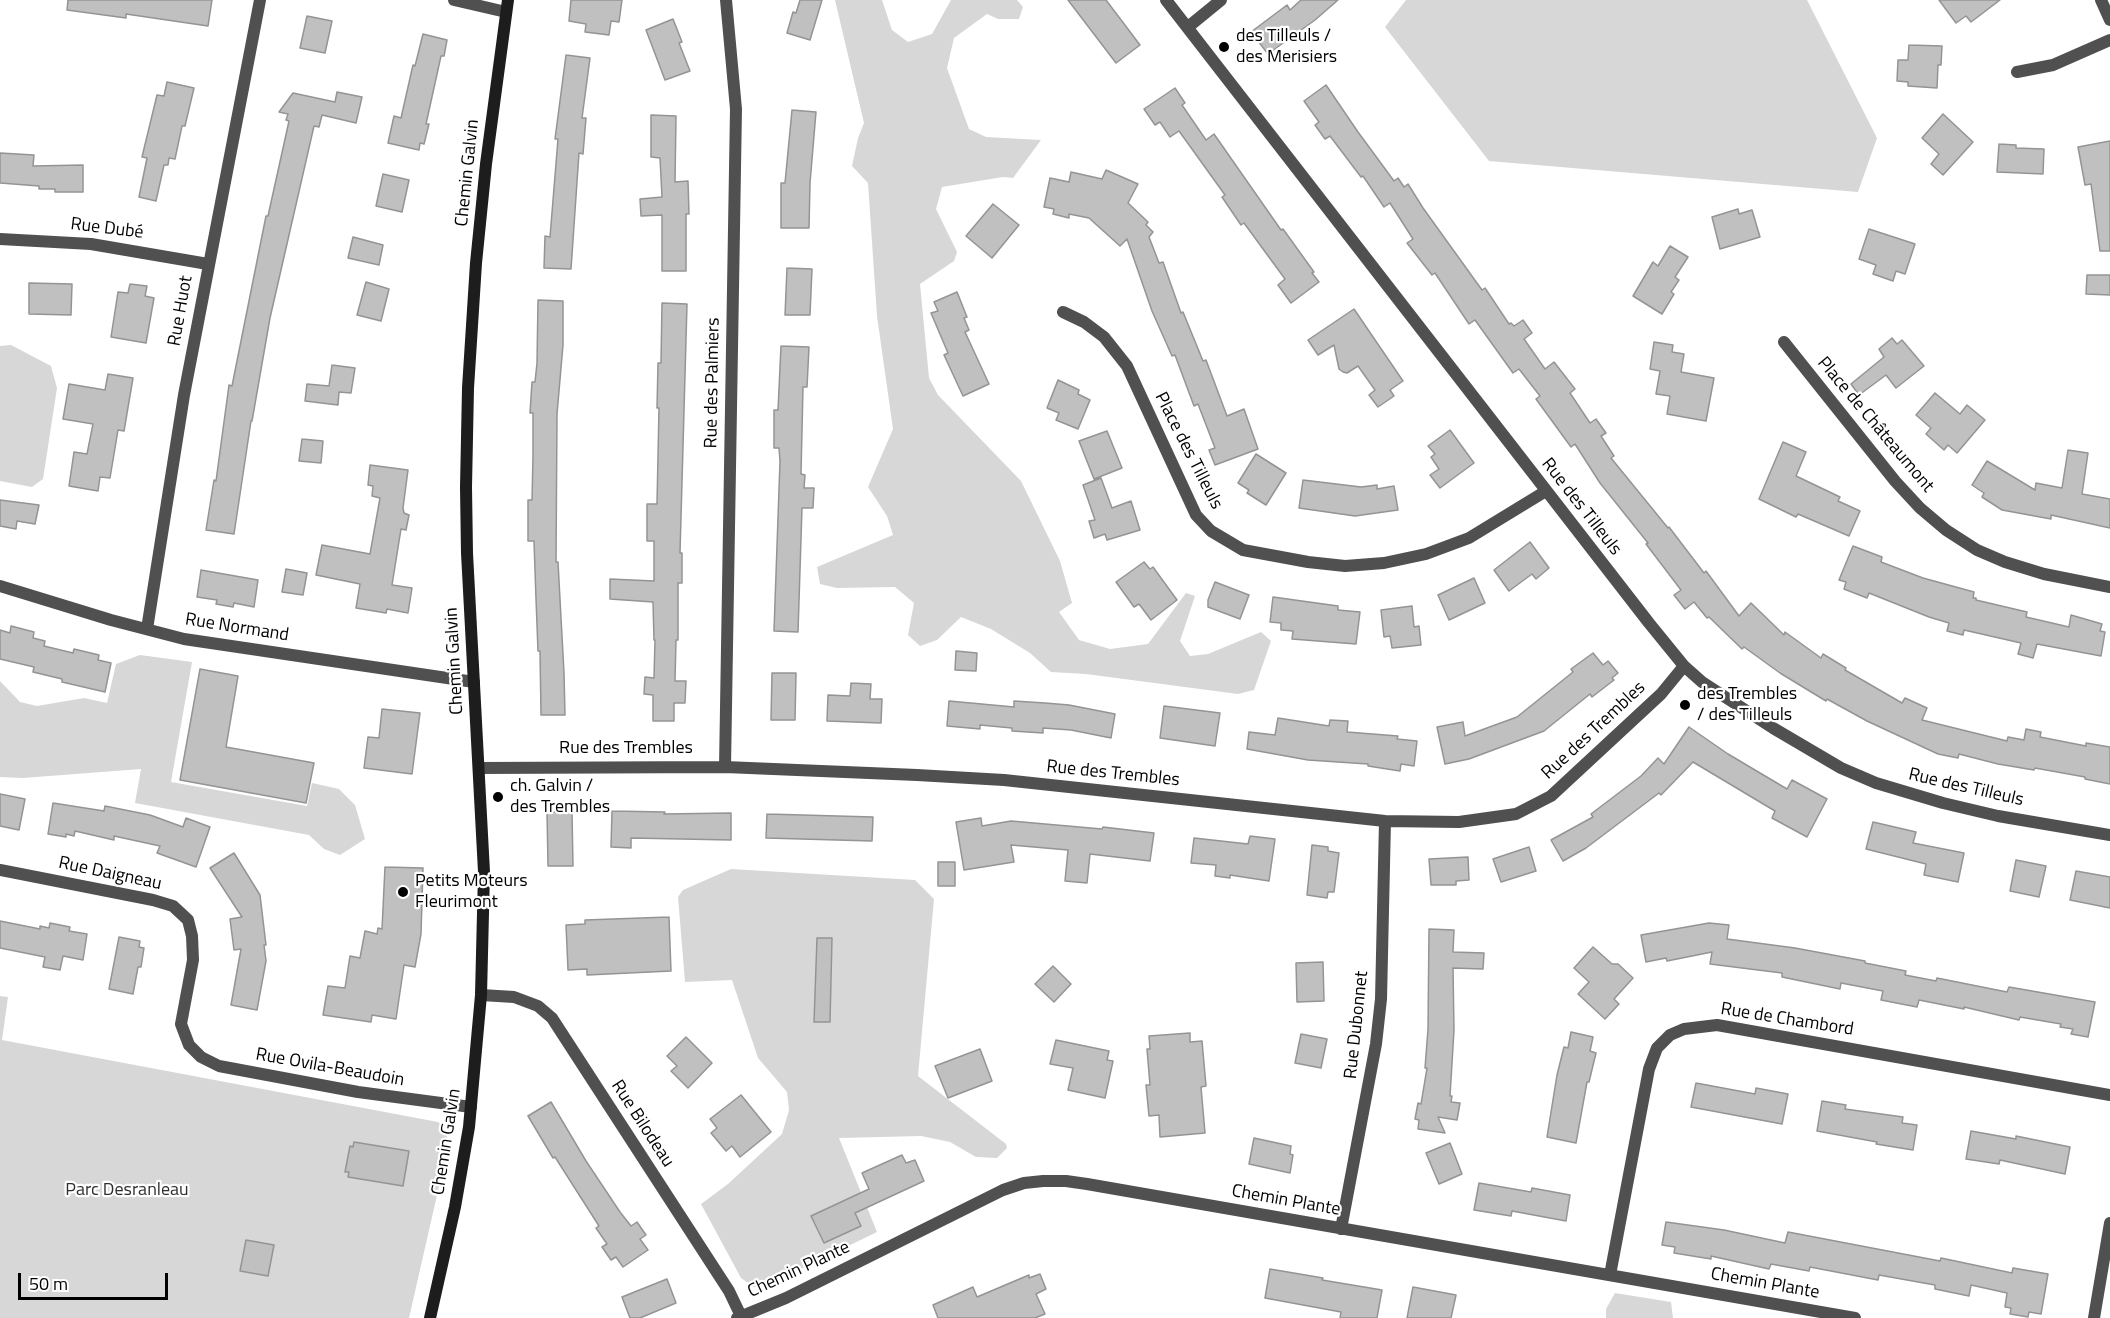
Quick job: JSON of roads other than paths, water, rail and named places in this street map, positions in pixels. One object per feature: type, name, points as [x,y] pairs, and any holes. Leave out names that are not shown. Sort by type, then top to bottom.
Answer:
[{"type":"street","name":"Rue Huot","points":[[147,629],[184,394],[260,0]]},
{"type":"street","points":[[454,0],[507,6]]},
{"type":"street","name":"Rue des Palmiers","points":[[725,767],[736,109],[726,0]]},
{"type":"street","name":"Rue des Tilleuls","points":[[1166,0],[1684,666],[1710,687],[1773,729],[1841,768],[1876,783],[1943,803],[1998,816],[2110,835]]},
{"type":"street","points":[[1188,27],[1221,0]]},
{"type":"street","points":[[2101,0],[2110,20]]},
{"type":"street","name":"Chemin Galvin","points":[[430,1318],[455,1207],[471,1107],[481,995],[484,872],[466,498],[469,365],[485,175],[507,6]]},
{"type":"street","points":[[2017,72],[2054,65],[2110,40]]},
{"type":"street","name":"Rue Dubé","points":[[0,239],[91,244],[208,264]]},
{"type":"street","name":"Place des Tilleuls","points":[[1063,312],[1084,322],[1104,337],[1127,366],[1196,515],[1211,531],[1243,549],[1308,562],[1345,566],[1384,563],[1426,554],[1469,538],[1546,491]]},
{"type":"street","name":"Place de Châteaumont","points":[[1784,342],[1895,482],[1946,530],[1977,550],[2005,562],[2044,574],[2110,587]]},
{"type":"street","name":"Rue Normand","points":[[0,586],[111,620],[225,646],[474,682]]},
{"type":"street","name":"Rue des Trembles","points":[[479,768],[725,767],[1004,780],[1385,821],[1459,822],[1515,813],[1551,796],[1662,694],[1684,666]]},
{"type":"street","name":"Rue Dubonnet","points":[[1341,1229],[1376,1044],[1381,999],[1385,821]]},
{"type":"street","name":"Rue Daigneau","points":[[0,870],[173,906],[188,920],[192,936],[193,960],[181,1024],[189,1045]]},
{"type":"street","name":"Rue Bilodeau","points":[[481,995],[514,997],[538,1006],[552,1018],[729,1291],[739,1317]]},
{"type":"street","name":"Rue de Chambord","points":[[1610,1275],[1649,1069],[1657,1048],[1670,1035],[1684,1029],[1718,1025],[2110,1095]]},
{"type":"street","name":"Rue Ovila-Beaudoin","points":[[189,1045],[201,1057],[219,1066],[358,1092],[471,1107]]},
{"type":"street","name":"Chemin Plante","points":[[739,1317],[786,1298],[1003,1190],[1024,1183],[1066,1181],[1855,1318]]},
{"type":"street","points":[[2094,1318],[2110,1223]]},
{"type":"place","name":"des Tilleuls / des Merisiers","points":[[1224,47]]},
{"type":"place","name":"des Trembles / des Tilleuls","points":[[1685,705]]},
{"type":"place","name":"ch. Galvin / des Trembles","points":[[498,797]]},
{"type":"place","name":"Petits Moteurs Fleurimont","points":[[403,892]]},
{"type":"park label","name":"Parc Desranleau","points":[[127,1191]]}]
